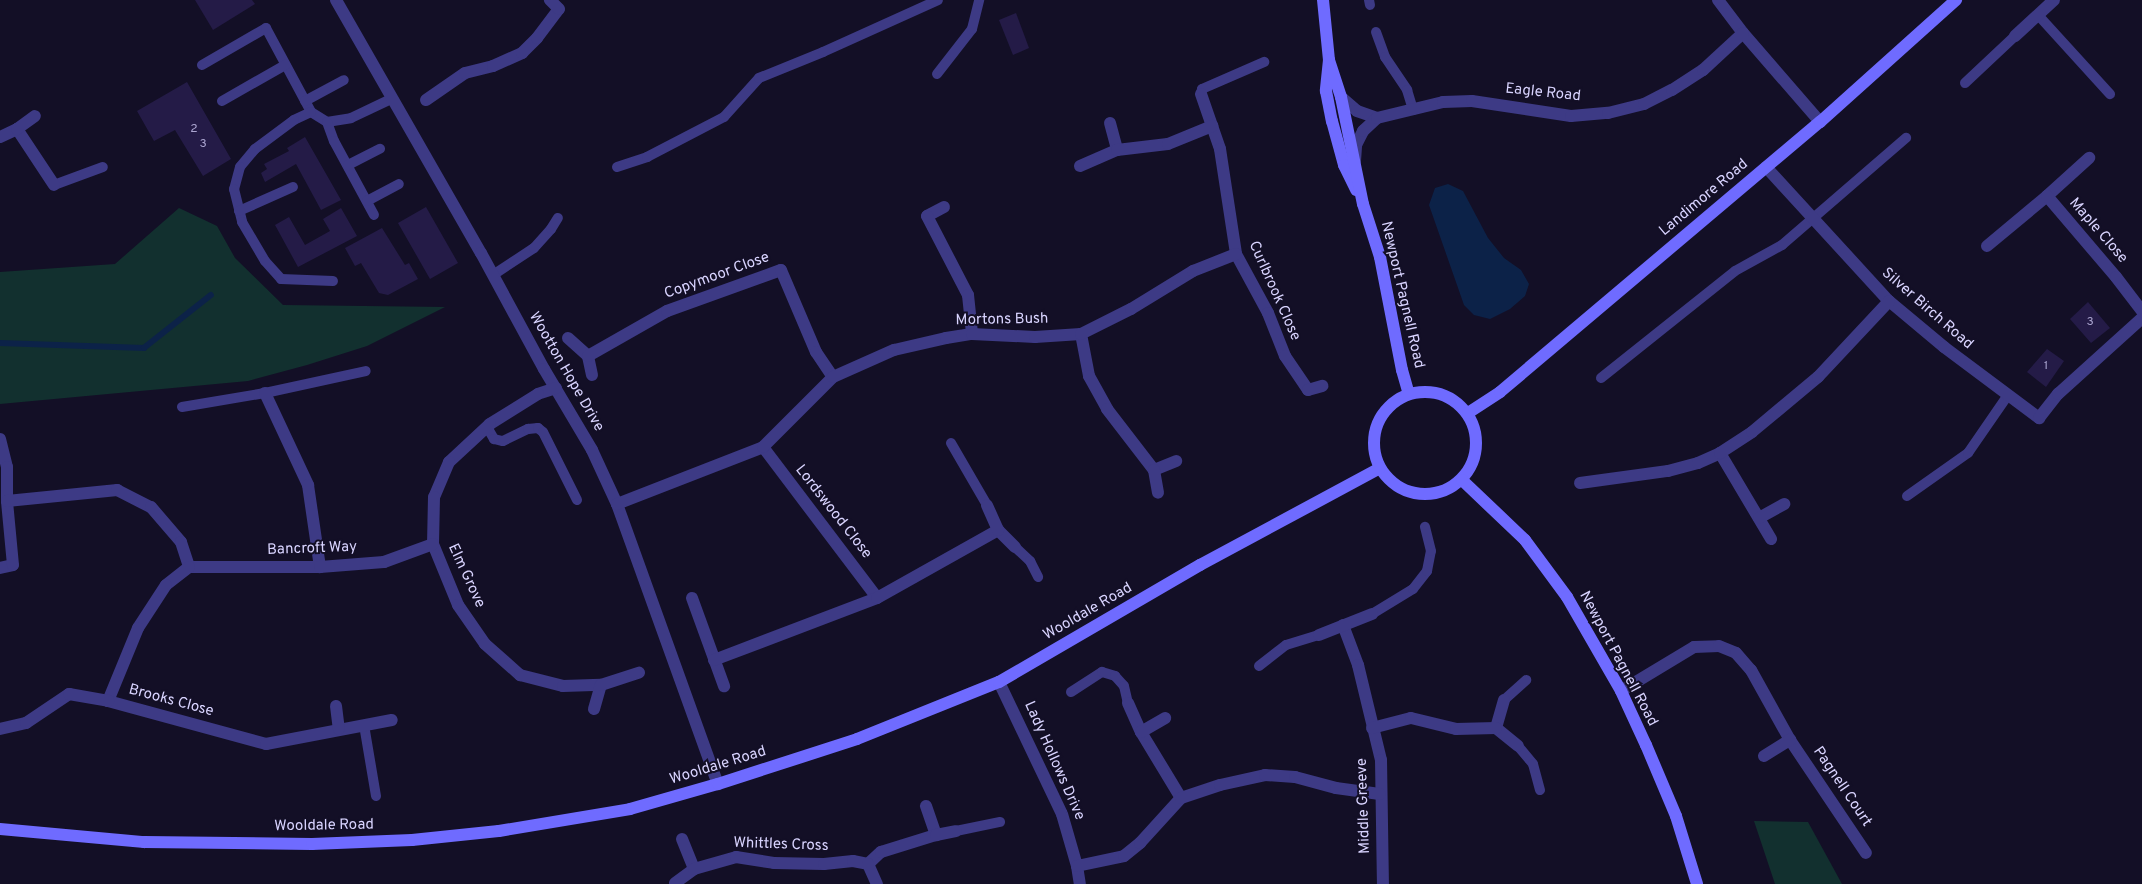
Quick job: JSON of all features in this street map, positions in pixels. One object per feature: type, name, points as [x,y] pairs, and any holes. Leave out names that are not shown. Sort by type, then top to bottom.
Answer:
[{"type":"street","name":"Wootton Hope Drive","points":[[336,0],[592,450],[617,504],[718,784]]},
{"type":"street","points":[[426,100],[465,73],[493,66],[522,53],[537,38],[559,9],[550,0]]},
{"type":"street","name":"Newport Pagnell Road","points":[[1323,0],[1329,60],[1326,91],[1332,121],[1344,165],[1363,204],[1380,256],[1402,370],[1409,394]]},
{"type":"street","points":[[1718,0],[1743,33],[1820,122]]},
{"type":"street","name":"Landimore Road","points":[[1468,414],[1500,392],[1820,122],[1956,0]]},
{"type":"street","points":[[2015,36],[2054,0]]},
{"type":"street","name":"Eagle Road","points":[[1376,118],[1443,102],[1472,101],[1571,116],[1608,113],[1644,104],[1672,90],[1703,70],[1743,33]]},
{"type":"street","name":"Newport Pagnell Road","points":[[1329,60],[1356,161],[1363,204]]},
{"type":"street","name":"Curlbrook Close","points":[[1200,94],[1220,149],[1236,254],[1268,313],[1285,356],[1308,390],[1322,386]]},
{"type":"street","points":[[1340,96],[1357,111],[1376,118],[1363,131],[1356,145],[1356,161]]},
{"type":"street","points":[[0,137],[17,129],[35,116]]},
{"type":"street","points":[[1110,122],[1117,150]]},
{"type":"street","points":[[1080,166],[1117,150],[1168,144],[1212,126]]},
{"type":"street","points":[[17,129],[54,185]]},
{"type":"street","name":"Maple Close","points":[[1987,246],[2090,158]]},
{"type":"street","name":"Silver Birch Road","points":[[1766,167],[1812,220],[1889,301],[1944,348],[2039,418],[2058,394],[2142,318]]},
{"type":"street","name":"Maple Close","points":[[2047,196],[2116,277],[2142,311]]},
{"type":"street","points":[[944,207],[927,216],[968,295],[972,334]]},
{"type":"street","name":"Mortons Bush","points":[[617,504],[763,447],[833,377],[894,350],[972,334],[1035,337],[1081,334],[1131,310],[1193,271],[1236,254]]},
{"type":"street","name":"Copymoor Close","points":[[588,356],[667,311],[781,270],[816,352],[833,377]]},
{"type":"street","points":[[1580,483],[1668,471],[1698,463],[1720,453],[1752,432],[1818,377],[1889,301]]},
{"type":"street","points":[[1081,334],[1089,376],[1106,410],[1154,470],[1158,493]]},
{"type":"street","points":[[568,338],[588,356],[592,375]]},
{"type":"street","name":"Elm Grove","points":[[556,388],[538,394],[487,427],[449,462],[434,497],[433,544],[458,605],[485,644],[520,676],[563,686],[601,685],[639,673]]},
{"type":"street","points":[[1426,391],[1442,394],[1456,402],[1468,414],[1476,430],[1477,448],[1472,465],[1462,480],[1446,491],[1428,495],[1409,492],[1392,483],[1380,468],[1374,451],[1374,432],[1381,416],[1393,402],[1409,394],[1426,391]]},
{"type":"street","points":[[265,393],[308,486],[320,568]]},
{"type":"street","points":[[0,439],[7,466],[7,501],[13,565],[0,568]]},
{"type":"street","name":"Lordswood Close","points":[[763,447],[877,598]]},
{"type":"street","points":[[1720,453],[1771,539]]},
{"type":"street","points":[[1154,470],[1176,461]]},
{"type":"street","name":"Wooldale Road","points":[[0,829],[144,842],[312,844],[412,840],[499,831],[630,809],[718,784],[857,739],[999,682],[1200,565],[1380,468]]},
{"type":"street","name":"Newport Pagnell Road","points":[[1462,480],[1524,540],[1567,597],[1621,691],[1676,816],[1697,884]]},
{"type":"street","points":[[7,501],[117,490],[151,506],[181,542],[189,567]]},
{"type":"street","points":[[1759,518],[1784,504]]},
{"type":"street","points":[[987,505],[998,530],[1015,547]]},
{"type":"street","points":[[714,660],[877,598],[998,530]]},
{"type":"street","name":"Bancroft Way","points":[[189,567],[320,568],[384,562],[433,544]]},
{"type":"street","name":"Brooks Close","points":[[189,567],[166,586],[138,628],[108,701],[266,744],[392,720]]},
{"type":"street","points":[[692,598],[724,686]]},
{"type":"street","points":[[1319,635],[1372,614]]},
{"type":"street","name":"Middle Greeve","points":[[1343,625],[1358,665],[1381,760],[1380,794],[1383,884]]},
{"type":"street","name":"Pagnell Court","points":[[1621,691],[1694,647],[1719,646],[1736,654],[1751,670],[1790,740],[1866,853]]},
{"type":"street","name":"Lady Hollows Drive","points":[[999,682],[1062,814],[1077,866],[1080,884]]},
{"type":"street","points":[[594,709],[601,685]]},
{"type":"street","points":[[0,729],[26,723],[69,694],[108,701]]},
{"type":"street","points":[[1496,728],[1504,700]]},
{"type":"street","points":[[1128,704],[1141,732],[1181,798]]},
{"type":"street","points":[[336,706],[338,729]]},
{"type":"street","points":[[1141,732],[1166,718]]},
{"type":"street","points":[[1372,728],[1410,718],[1456,729],[1496,728],[1518,746]]},
{"type":"street","points":[[1764,756],[1790,740]]},
{"type":"street","points":[[1077,866],[1124,856],[1140,843],[1181,798],[1220,785],[1265,775],[1295,778],[1336,788],[1380,794]]},
{"type":"street","points":[[926,806],[936,835]]},
{"type":"street","points":[[878,884],[868,864],[882,852],[936,835],[956,832]]},
{"type":"street","points":[[682,839],[694,870]]},
{"type":"street","name":"Whittles Cross","points":[[676,883],[694,870],[736,857],[774,863],[824,864],[853,861],[868,864]]},
{"type":"lane","points":[[618,168],[647,157],[724,117],[759,78],[823,52],[938,0]]},
{"type":"lane","points":[[937,74],[972,29],[979,0]]},
{"type":"lane","points":[[2038,15],[2110,94]]},
{"type":"lane","points":[[202,65],[266,28],[311,112],[327,122],[334,142],[374,215]]},
{"type":"lane","points":[[1376,32],[1385,57],[1407,90],[1413,110]]},
{"type":"lane","points":[[1965,83],[2015,36]]},
{"type":"lane","points":[[1200,94],[1202,89],[1264,62]]},
{"type":"lane","points":[[222,101],[285,65]]},
{"type":"lane","points":[[305,100],[344,80]]},
{"type":"lane","points":[[327,122],[351,118],[392,99]]},
{"type":"lane","points":[[311,112],[294,120],[255,149],[240,167],[234,189],[242,222],[265,261],[281,279],[333,281]]},
{"type":"lane","points":[[1601,378],[1735,271],[1782,245],[1906,138]]},
{"type":"lane","points":[[348,165],[380,149]]},
{"type":"lane","points":[[54,185],[103,167]]},
{"type":"lane","points":[[367,201],[399,184]]},
{"type":"lane","points":[[239,211],[293,187]]},
{"type":"lane","points":[[493,275],[534,248],[558,218]]},
{"type":"lane","points":[[182,407],[265,393],[366,371]]},
{"type":"lane","points":[[1907,496],[1968,453],[2008,395]]},
{"type":"lane","points":[[487,427],[494,439],[503,441],[528,429],[538,428],[542,432],[577,500]]},
{"type":"lane","points":[[951,443],[987,505]]},
{"type":"lane","points":[[1372,614],[1413,589],[1427,572],[1431,551],[1424,527]]},
{"type":"lane","points":[[1015,547],[1030,561],[1038,577]]},
{"type":"lane","points":[[1260,666],[1286,645],[1319,635]]},
{"type":"lane","points":[[1071,692],[1102,672],[1115,676],[1124,686],[1128,704]]},
{"type":"lane","points":[[1504,700],[1526,680]]},
{"type":"lane","points":[[364,725],[376,796]]},
{"type":"lane","points":[[1518,746],[1533,764],[1540,790]]},
{"type":"lane","points":[[956,832],[1000,822]]},
{"type":"green space","points":[[179,208],[217,226],[235,258],[283,305],[445,307],[367,346],[248,381],[0,404],[0,272],[115,264]]},
{"type":"green space","points":[[1754,821],[1808,822],[1842,884],[1775,884]]},
{"type":"water","points":[[1448,184],[1463,191],[1488,238],[1504,258],[1521,270],[1529,284],[1525,296],[1510,309],[1490,319],[1474,315],[1464,305],[1429,205],[1435,188]]},
{"type":"building","points":[[195,0],[252,0],[255,4],[213,30]]},
{"type":"building","points":[[1016,13],[1029,48],[1013,55],[999,20]]},
{"type":"building","points":[[187,82],[231,159],[203,176],[175,130],[154,141],[137,111]]},
{"type":"building","points":[[305,137],[341,200],[321,210],[296,164],[265,182],[261,173],[267,169],[264,164],[289,151],[287,148]]},
{"type":"building","points":[[426,207],[458,263],[430,279],[398,223]]},
{"type":"building","points":[[341,208],[357,236],[298,267],[275,225],[289,217],[305,245],[330,231],[323,219]]},
{"type":"building","points":[[382,228],[405,265],[409,263],[418,279],[388,295],[379,293],[361,263],[355,266],[345,248]]},
{"type":"building","points":[[2088,302],[2110,328],[2091,343],[2070,319]]},
{"type":"building","points":[[2047,349],[2064,361],[2046,387],[2027,372]]},
{"type":"waterway","points":[[0,343],[144,348],[211,295]]}]
